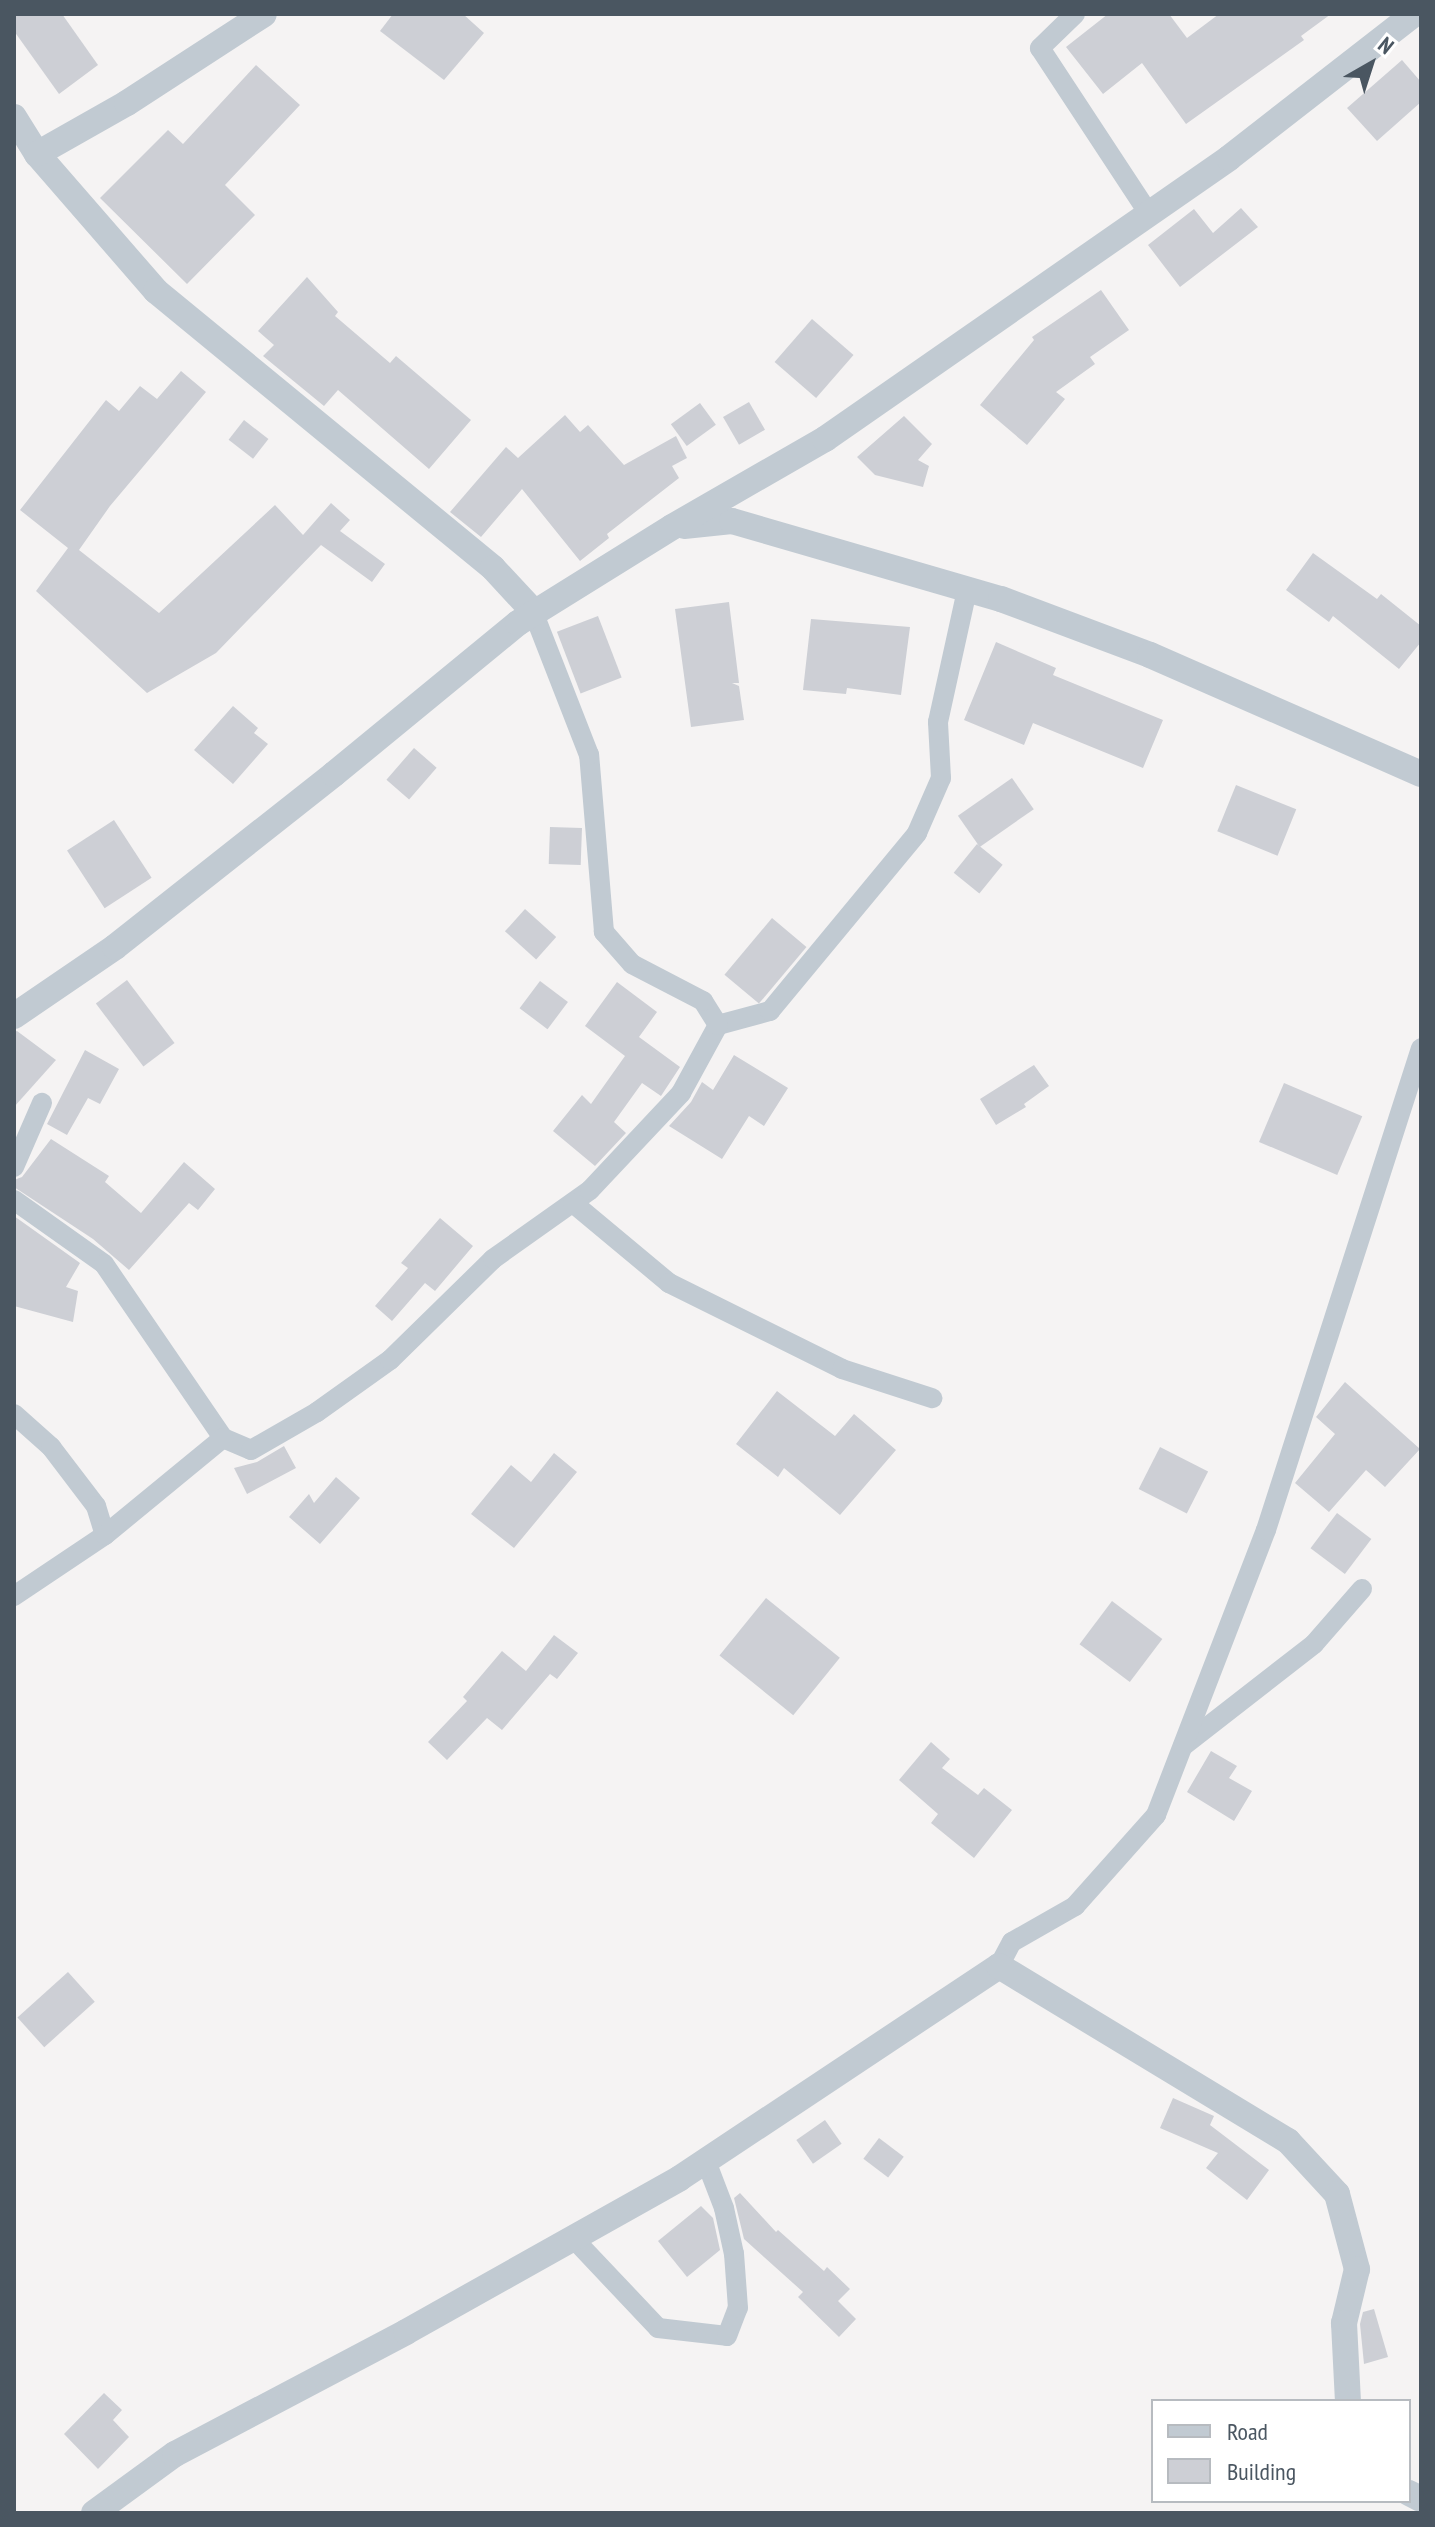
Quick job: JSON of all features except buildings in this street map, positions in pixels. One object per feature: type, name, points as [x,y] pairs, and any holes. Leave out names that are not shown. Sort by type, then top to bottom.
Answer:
[{"type":"street","points":[[37,154],[127,103],[264,14]]},
{"type":"street","points":[[1075,14],[1040,48],[1149,214]]},
{"type":"street","points":[[14,1016],[115,947],[533,611],[825,439],[1229,158],[1414,14]]},
{"type":"street","points":[[14,117],[37,154],[156,291],[493,568],[533,611],[589,755],[604,932],[632,964],[703,1001],[718,1025]]},
{"type":"street","points":[[672,527],[732,521],[967,590],[1150,655],[1418,766]]},
{"type":"street","points":[[14,1200],[104,1264],[223,1438],[251,1450],[317,1412],[390,1360],[493,1259],[590,1190],[681,1093],[718,1025],[770,1011],[917,833],[941,778],[938,722],[967,590]]},
{"type":"street","points":[[94,2513],[175,2454],[406,2332],[706,2161],[999,1966],[1012,1942],[1075,1906],[1156,1815],[1266,1530],[1421,1048]]},
{"type":"street","points":[[14,1167],[42,1103]]},
{"type":"street","points":[[573,1203],[669,1283],[842,1369],[932,1398]]},
{"type":"street","points":[[14,1414],[51,1447],[96,1506],[105,1535]]},
{"type":"street","points":[[14,1596],[105,1535],[223,1438]]},
{"type":"street","points":[[1183,1746],[1314,1644],[1362,1589]]},
{"type":"street","points":[[999,1966],[1288,2141],[1337,2194],[1357,2269],[1344,2323],[1348,2399]]},
{"type":"street","points":[[573,2238],[658,2328],[727,2336],[738,2308],[734,2254],[724,2208],[706,2161]]}]
